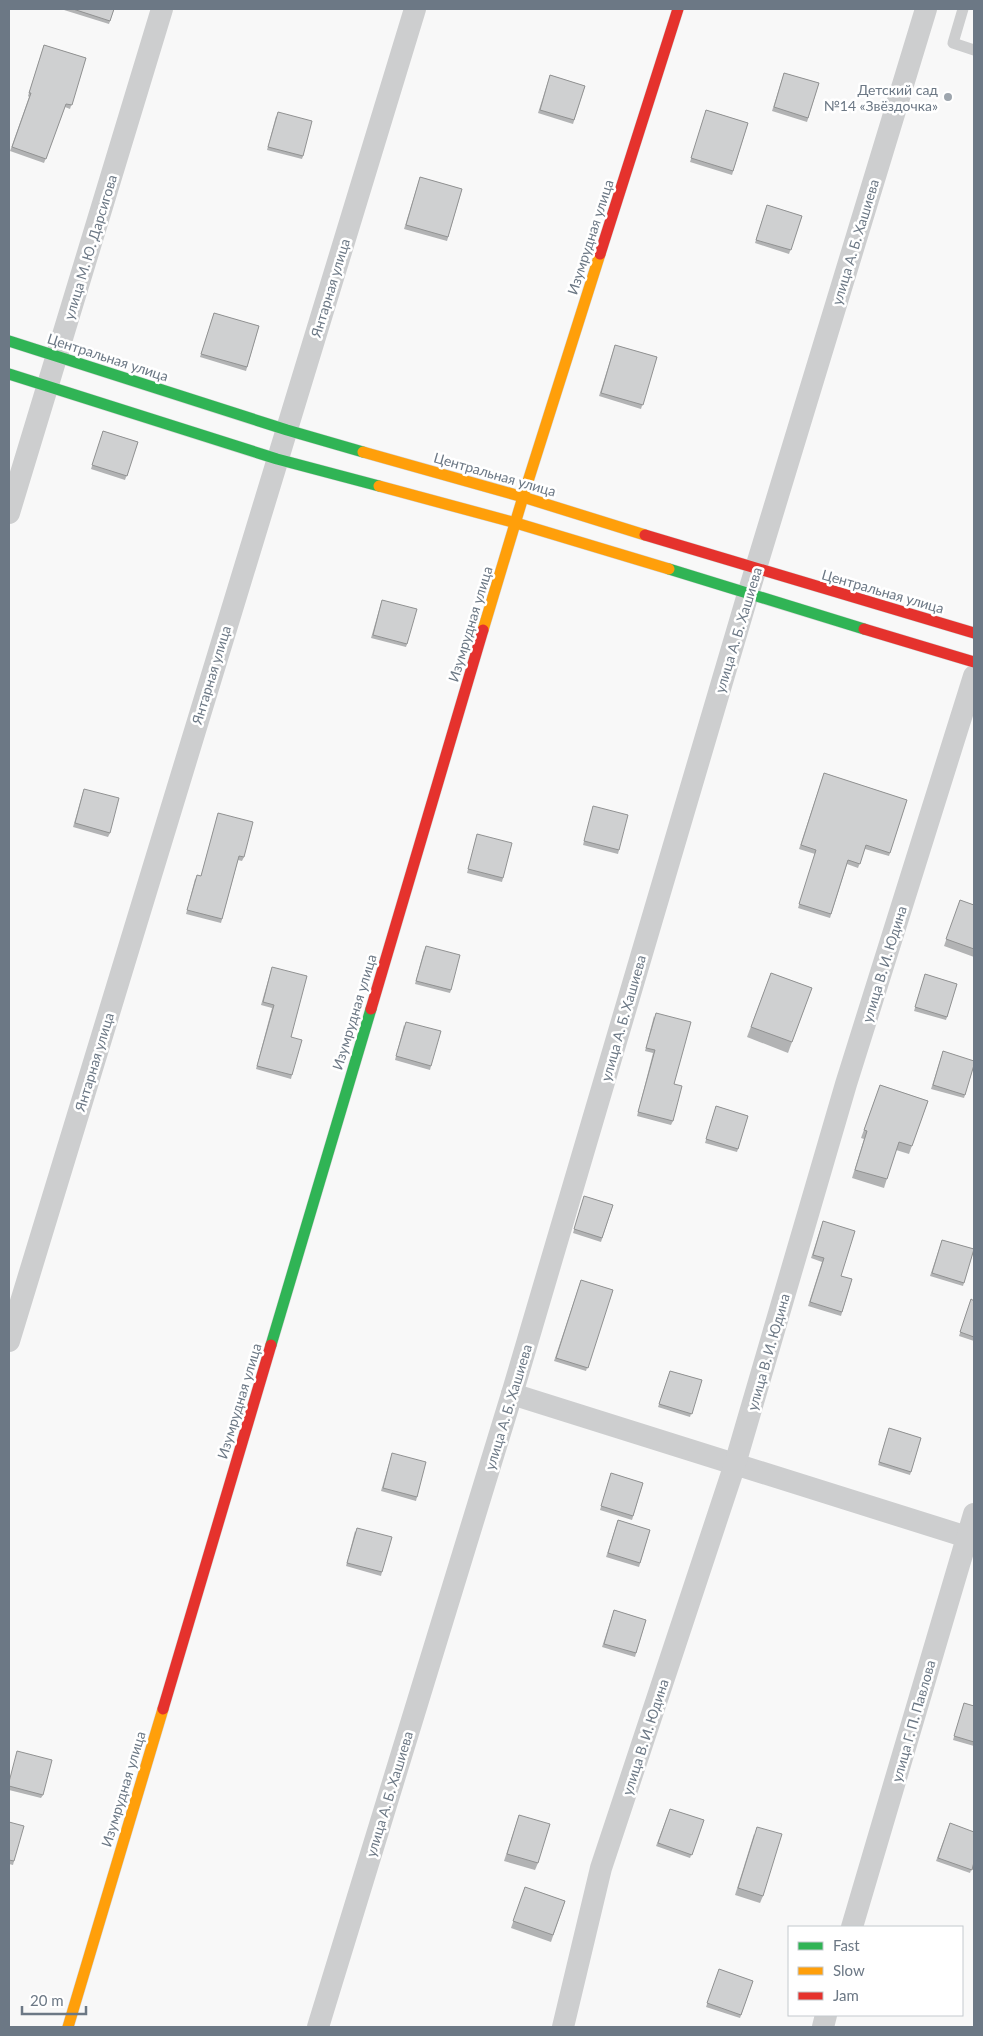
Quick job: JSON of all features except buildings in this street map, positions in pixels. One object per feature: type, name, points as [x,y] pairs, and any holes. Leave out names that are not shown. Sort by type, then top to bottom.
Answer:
[{"type":"street","name":"улица М. Ю. Дарсигова","points":[[9,513],[162,9]]},
{"type":"street","name":"Янтарная улица","points":[[9,1341],[415,9]]},
{"type":"street","name":"Изумрудная улица","points":[[68,2027],[516,523],[678,9]]},
{"type":"street","name":"улица А. Б. Хашиева","points":[[318,2027],[512,1394],[748,594],[926,9]]},
{"type":"street","name":"Центральная улица","points":[[9,341],[288,430],[524,497],[756,569],[974,633]]},
{"type":"street","points":[[9,374],[277,459],[516,523],[974,662]]},
{"type":"street","name":"улица В. И. Юдина","points":[[563,2027],[601,1868],[735,1464],[846,1084],[974,676]]},
{"type":"street","points":[[512,1394],[967,1537]]},
{"type":"street","name":"улица Г. П. Павлова","points":[[852,1926],[974,1514]]},
{"type":"lane","points":[[964,9],[953,43],[974,50]]},
{"type":"traffic: fast","points":[[9,341],[287,430],[363,452]]},
{"type":"traffic: fast","points":[[9,374],[277,459],[379,486]]},
{"type":"traffic: fast","points":[[669,569],[864,629]]},
{"type":"traffic: fast","points":[[271,1345],[371,1009]]},
{"type":"traffic: slow","points":[[483,630],[600,254]]},
{"type":"traffic: slow","points":[[363,452],[523,497],[645,535]]},
{"type":"traffic: slow","points":[[379,486],[516,523],[669,569]]},
{"type":"traffic: slow","points":[[68,2027],[163,1709]]},
{"type":"traffic: jam","points":[[600,254],[678,9]]},
{"type":"traffic: jam","points":[[645,535],[974,633]]},
{"type":"traffic: jam","points":[[864,629],[974,662]]},
{"type":"traffic: jam","points":[[371,1009],[483,630]]},
{"type":"traffic: jam","points":[[163,1709],[271,1345]]},
{"type":"place","name":"Детский сад №14 «Звёздочка»","points":[[948,97]]}]
